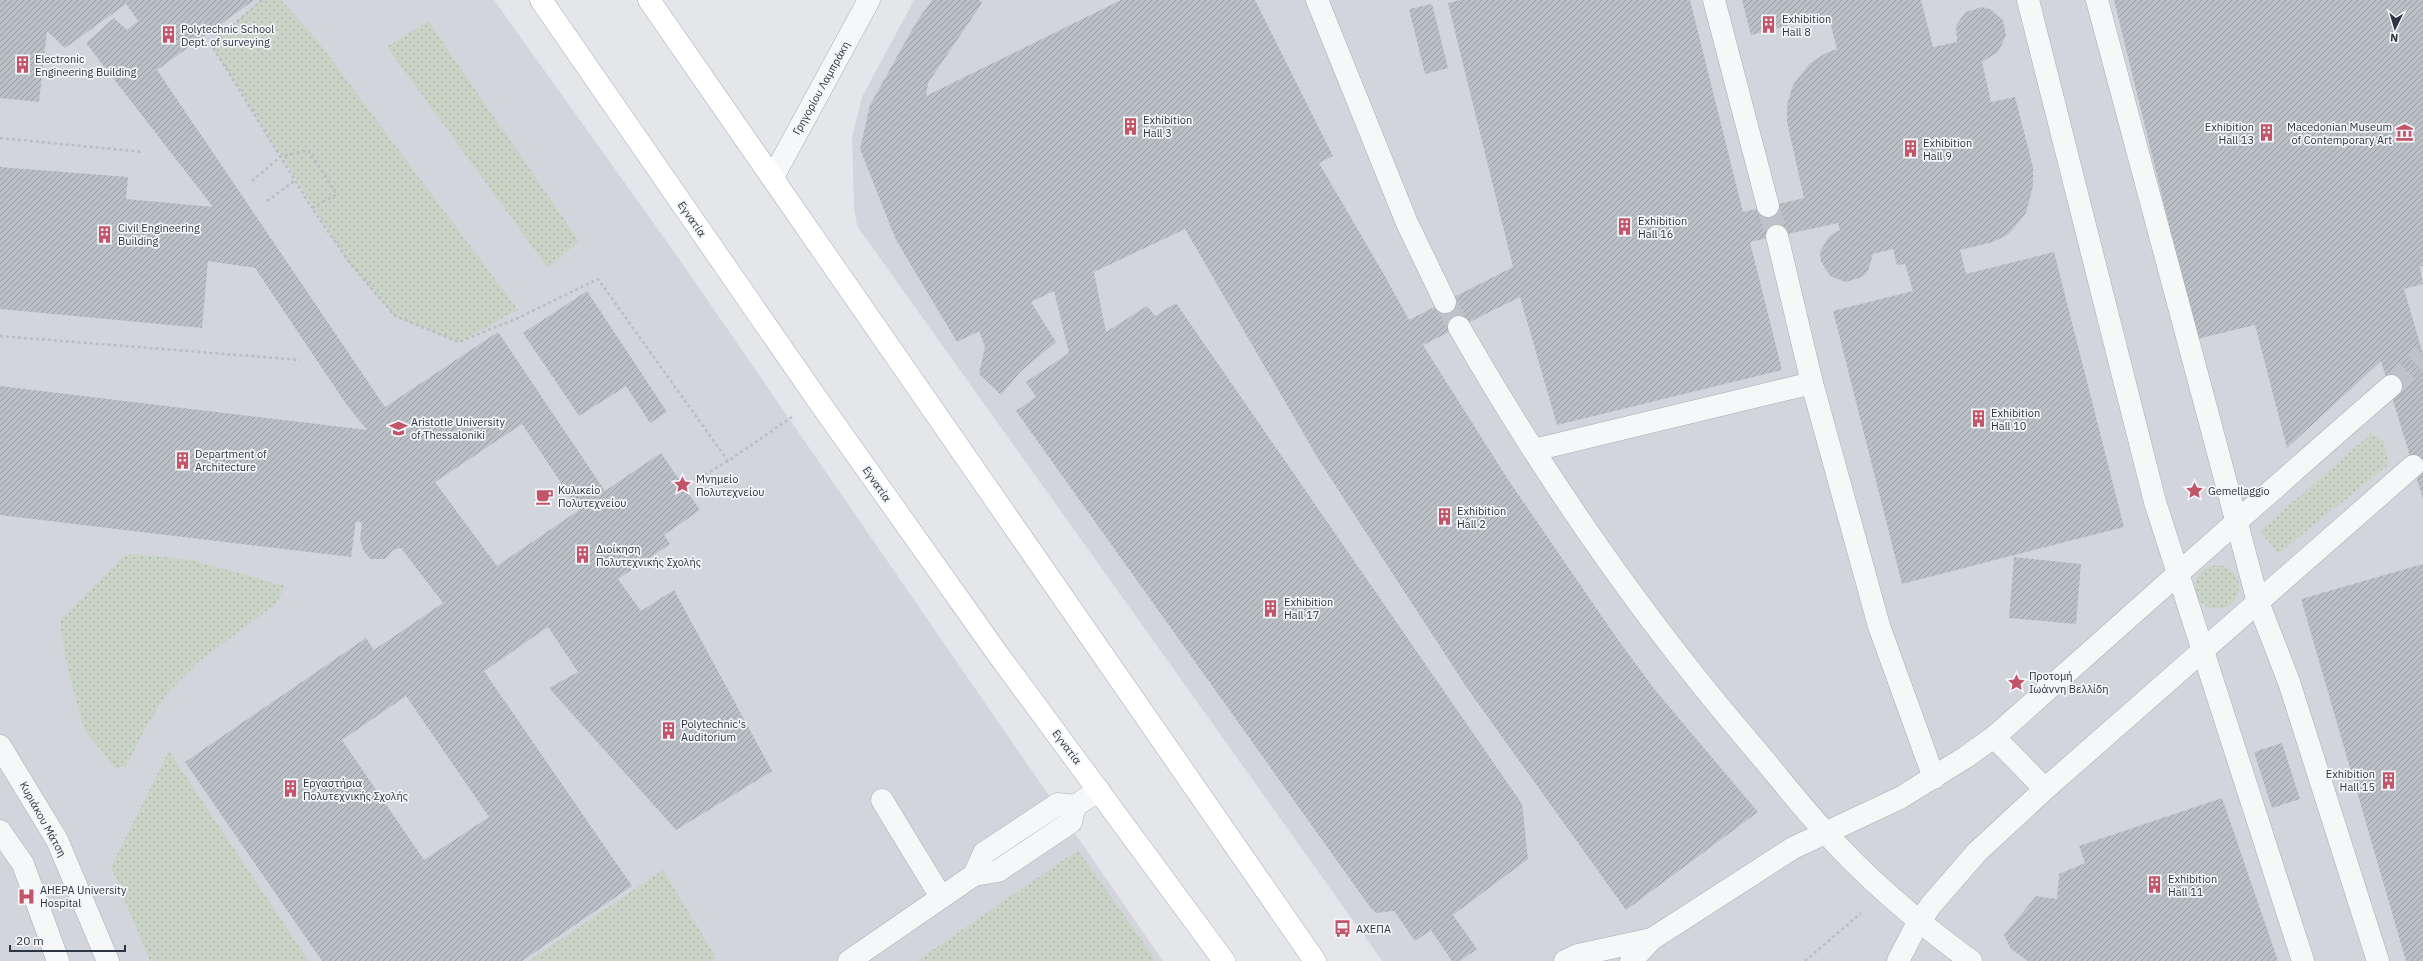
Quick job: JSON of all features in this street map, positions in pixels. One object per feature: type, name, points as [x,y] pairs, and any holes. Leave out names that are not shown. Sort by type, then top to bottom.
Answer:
[{"type":"main road","name":"Εγνατία","points":[[541,0],[817,399],[997,653],[1224,961]]},
{"type":"main road","points":[[649,0],[1315,961]]},
{"type":"street","name":"Γρηγορίου Λαμπράκη","points":[[773,177],[869,0]]},
{"type":"street","points":[[1317,0],[1407,223],[1445,302]]},
{"type":"street","points":[[1714,0],[1768,206]]},
{"type":"street","points":[[2028,0],[2150,485],[2302,961]]},
{"type":"street","points":[[2097,0],[2258,602],[2289,682],[2378,961]]},
{"type":"street","points":[[1777,236],[1812,383],[1879,626],[1934,778]]},
{"type":"street","points":[[1459,327],[1534,450],[1614,571],[1663,638],[1826,834],[1886,892],[1971,961]]},
{"type":"street","points":[[1534,450],[1812,383]]},
{"type":"street","points":[[1631,961],[1652,939],[1793,848],[1870,813],[1934,778],[1994,737],[2178,576],[2236,520],[2391,386]]},
{"type":"street","points":[[1898,961],[1920,921],[1940,892],[1966,864],[2045,789],[2413,466]]},
{"type":"street","points":[[1994,737],[2045,789]]},
{"type":"street","name":"Κυριάκου Μάτση","points":[[0,746],[57,840],[108,961]]},
{"type":"street","points":[[849,961],[974,875],[998,871],[1070,822],[1075,806],[1099,790]]},
{"type":"street","points":[[882,800],[941,897]]},
{"type":"street","points":[[0,832],[23,864],[58,961]]},
{"type":"street","points":[[1565,961],[1578,955],[1652,939]]},
{"type":"path","points":[[262,0],[211,44],[312,208],[349,262],[395,316],[459,342],[518,318],[598,279],[728,461]]},
{"type":"path","points":[[0,138],[143,152]]},
{"type":"path","points":[[252,181],[280,157],[308,150],[337,194],[312,208]]},
{"type":"path","points":[[267,201],[294,181]]},
{"type":"path","points":[[0,336],[300,360]]},
{"type":"path","points":[[684,487],[728,461],[817,399]]},
{"type":"path","points":[[1805,961],[1886,892]]},
{"type":"shaded area","name":"Aristotle University of Thessaloniki","points":[[0,0],[494,0],[675,253],[1163,961],[0,961]]},
{"type":"shaded area","points":[[262,0],[281,0],[316,39],[518,310],[459,342],[395,316],[349,262],[211,44]]},
{"type":"shaded area","points":[[914,0],[2423,0],[2423,961],[1382,961],[857,226],[854,205],[852,138],[862,97]]},
{"type":"shaded area","points":[[428,21],[579,241],[548,268],[387,47]]},
{"type":"shaded area","points":[[2372,433],[2384,442],[2389,464],[2278,554],[2260,531]]},
{"type":"shaded area","points":[[132,554],[192,560],[285,586],[276,604],[197,663],[168,692],[145,729],[127,764],[124,767],[115,768],[84,729],[66,662],[60,621],[124,556]]},
{"type":"shaded area","points":[[2213,565],[2221,565],[2226,566],[2233,571],[2238,578],[2238,596],[2233,603],[2226,608],[2213,609],[2205,606],[2198,599],[2195,591],[2195,583],[2198,575],[2205,568]]},
{"type":"shaded area","points":[[169,751],[309,961],[150,961],[111,867]]},
{"type":"shaded area","points":[[1078,850],[1156,961],[917,961]]},
{"type":"shaded area","points":[[663,870],[716,957],[713,961],[529,961]]},
{"type":"building","points":[[0,0],[254,0],[157,70],[385,407],[498,332],[605,491],[661,453],[700,510],[664,535],[670,544],[618,579],[641,611],[674,590],[772,771],[676,830],[549,688],[578,672],[548,627],[484,671],[632,886],[522,961],[322,961],[185,762],[366,638],[374,650],[443,603],[401,548],[393,550],[385,559],[370,559],[363,550],[360,538],[362,523],[356,521],[351,557],[0,515],[0,386],[367,430],[346,404],[255,268],[208,261],[202,328],[0,309],[0,167],[128,177],[126,199],[213,207],[86,43],[114,18],[127,30],[138,21],[126,4],[65,48],[47,31],[39,102],[0,98]],"holes":[[[522,424],[579,510],[497,566],[435,482]],[[406,696],[489,817],[424,860],[342,740]]]},
{"type":"building","points":[[932,0],[979,0],[982,3],[928,83],[926,96],[1121,0],[1255,0],[1333,156],[1319,163],[1409,320],[1513,267],[1448,3],[1460,0],[1690,0],[1743,212],[1804,198],[1787,122],[1787,105],[1793,85],[1809,64],[1826,53],[1837,49],[1828,15],[1751,35],[1742,0],[1921,0],[1933,47],[1957,42],[1956,25],[1966,12],[1982,7],[1990,9],[2003,20],[2006,36],[1998,52],[1982,62],[1991,102],[2015,97],[2033,167],[2033,186],[2026,213],[2009,234],[1993,242],[1960,250],[1966,274],[2054,252],[2124,527],[1902,584],[1833,311],[1913,291],[1905,264],[1897,265],[1893,249],[1873,254],[1868,271],[1862,277],[1846,282],[1830,276],[1821,261],[1820,252],[1829,236],[1840,230],[1838,223],[1750,242],[1782,370],[1557,425],[1520,297],[1423,345],[1507,478],[1616,637],[1655,690],[1758,812],[1626,910],[1467,688],[1320,462],[1185,229],[1094,272],[1106,332],[1147,306],[1155,316],[1176,303],[1522,804],[1528,859],[1453,915],[1477,949],[1460,961],[1452,961],[1431,930],[1415,941],[1394,911],[1376,913],[1370,907],[1016,411],[1036,397],[1026,382],[1069,353],[1054,291],[1031,302],[1056,342],[1020,372],[1001,395],[979,374],[985,347],[979,331],[957,342],[896,240],[860,149],[870,105],[917,21]]},
{"type":"building","name":"Exhibition Hall 13","points":[[2114,0],[2423,0],[2423,266],[2420,266],[2423,284],[2404,289],[2423,354],[2423,499],[2381,361],[2287,448],[2255,325],[2197,339]]},
{"type":"building","points":[[1432,4],[1448,68],[1425,74],[1409,9]]},
{"type":"building","points":[[587,291],[667,412],[650,423],[626,386],[579,416],[523,333]]},
{"type":"building","points":[[2014,557],[2081,564],[2076,624],[2009,618]]},
{"type":"building","name":"Exhibition Hall 15","points":[[2423,564],[2423,961],[2406,961],[2301,599]]},
{"type":"building","points":[[2282,743],[2300,799],[2272,808],[2254,752]]},
{"type":"building","name":"Exhibition Hall 11","points":[[2222,798],[2278,961],[2028,961],[2011,949],[2004,935],[2036,896],[2057,899],[2059,874],[2085,863],[2079,846]]},
{"type":"tunnel","points":[[1768,206],[1777,236]]},
{"type":"tunnel","points":[[1445,302],[1459,327]]},
{"type":"tunnel","points":[[2391,386],[2423,356]]},
{"type":"place","name":"Exhibition Hall 8","points":[[1769,25]]},
{"type":"place","name":"Polytechnic School Dept. of surveying","points":[[168,35]]},
{"type":"place","name":"Electronic Engineering Building","points":[[22,65]]},
{"type":"place","name":"Exhibition Hall 3","points":[[1130,126]]},
{"type":"place","name":"Exhibition Hall 13","points":[[2267,133]]},
{"type":"place","name":"Macedonian Museum of Contemporary Art","points":[[2405,133]]},
{"type":"place","name":"Exhibition Hall 9","points":[[1910,149]]},
{"type":"place","name":"Exhibition Hall 16","points":[[1625,227]]},
{"type":"place","name":"Civil Engineering Building","points":[[105,234]]},
{"type":"place","name":"Exhibition Hall 10","points":[[1978,419]]},
{"type":"place","name":"Aristotle University of Thessaloniki","points":[[398,428]]},
{"type":"place","name":"Department of Architecture","points":[[182,460]]},
{"type":"place","name":"Μνημείο Πολυτεχνείου","points":[[683,485]]},
{"type":"place","name":"Gemellaggio","points":[[2195,491]]},
{"type":"place","name":"Κυλικείο Πολυτεχνείου","points":[[545,496]]},
{"type":"place","name":"Exhibition Hall 2","points":[[1444,517]]},
{"type":"place","name":"Διοίκηση Πολυτεχνικής Σχολής","points":[[583,555]]},
{"type":"place","name":"Exhibition Hall 17","points":[[1271,608]]},
{"type":"place","name":"Προτομή Ιωάννη Βελλίδη","points":[[2016,682]]},
{"type":"place","name":"Polytechnic's Auditorium","points":[[668,730]]},
{"type":"place","name":"Exhibition Hall 15","points":[[2388,780]]},
{"type":"place","name":"Εργαστήρια Πολυτεχνικής Σχολής","points":[[290,789]]},
{"type":"place","name":"Exhibition Hall 11","points":[[2155,885]]},
{"type":"place","name":"AHEPA University Hospital","points":[[27,896]]},
{"type":"place","name":"ΑΧΕΠΑ","points":[[1343,929]]}]
